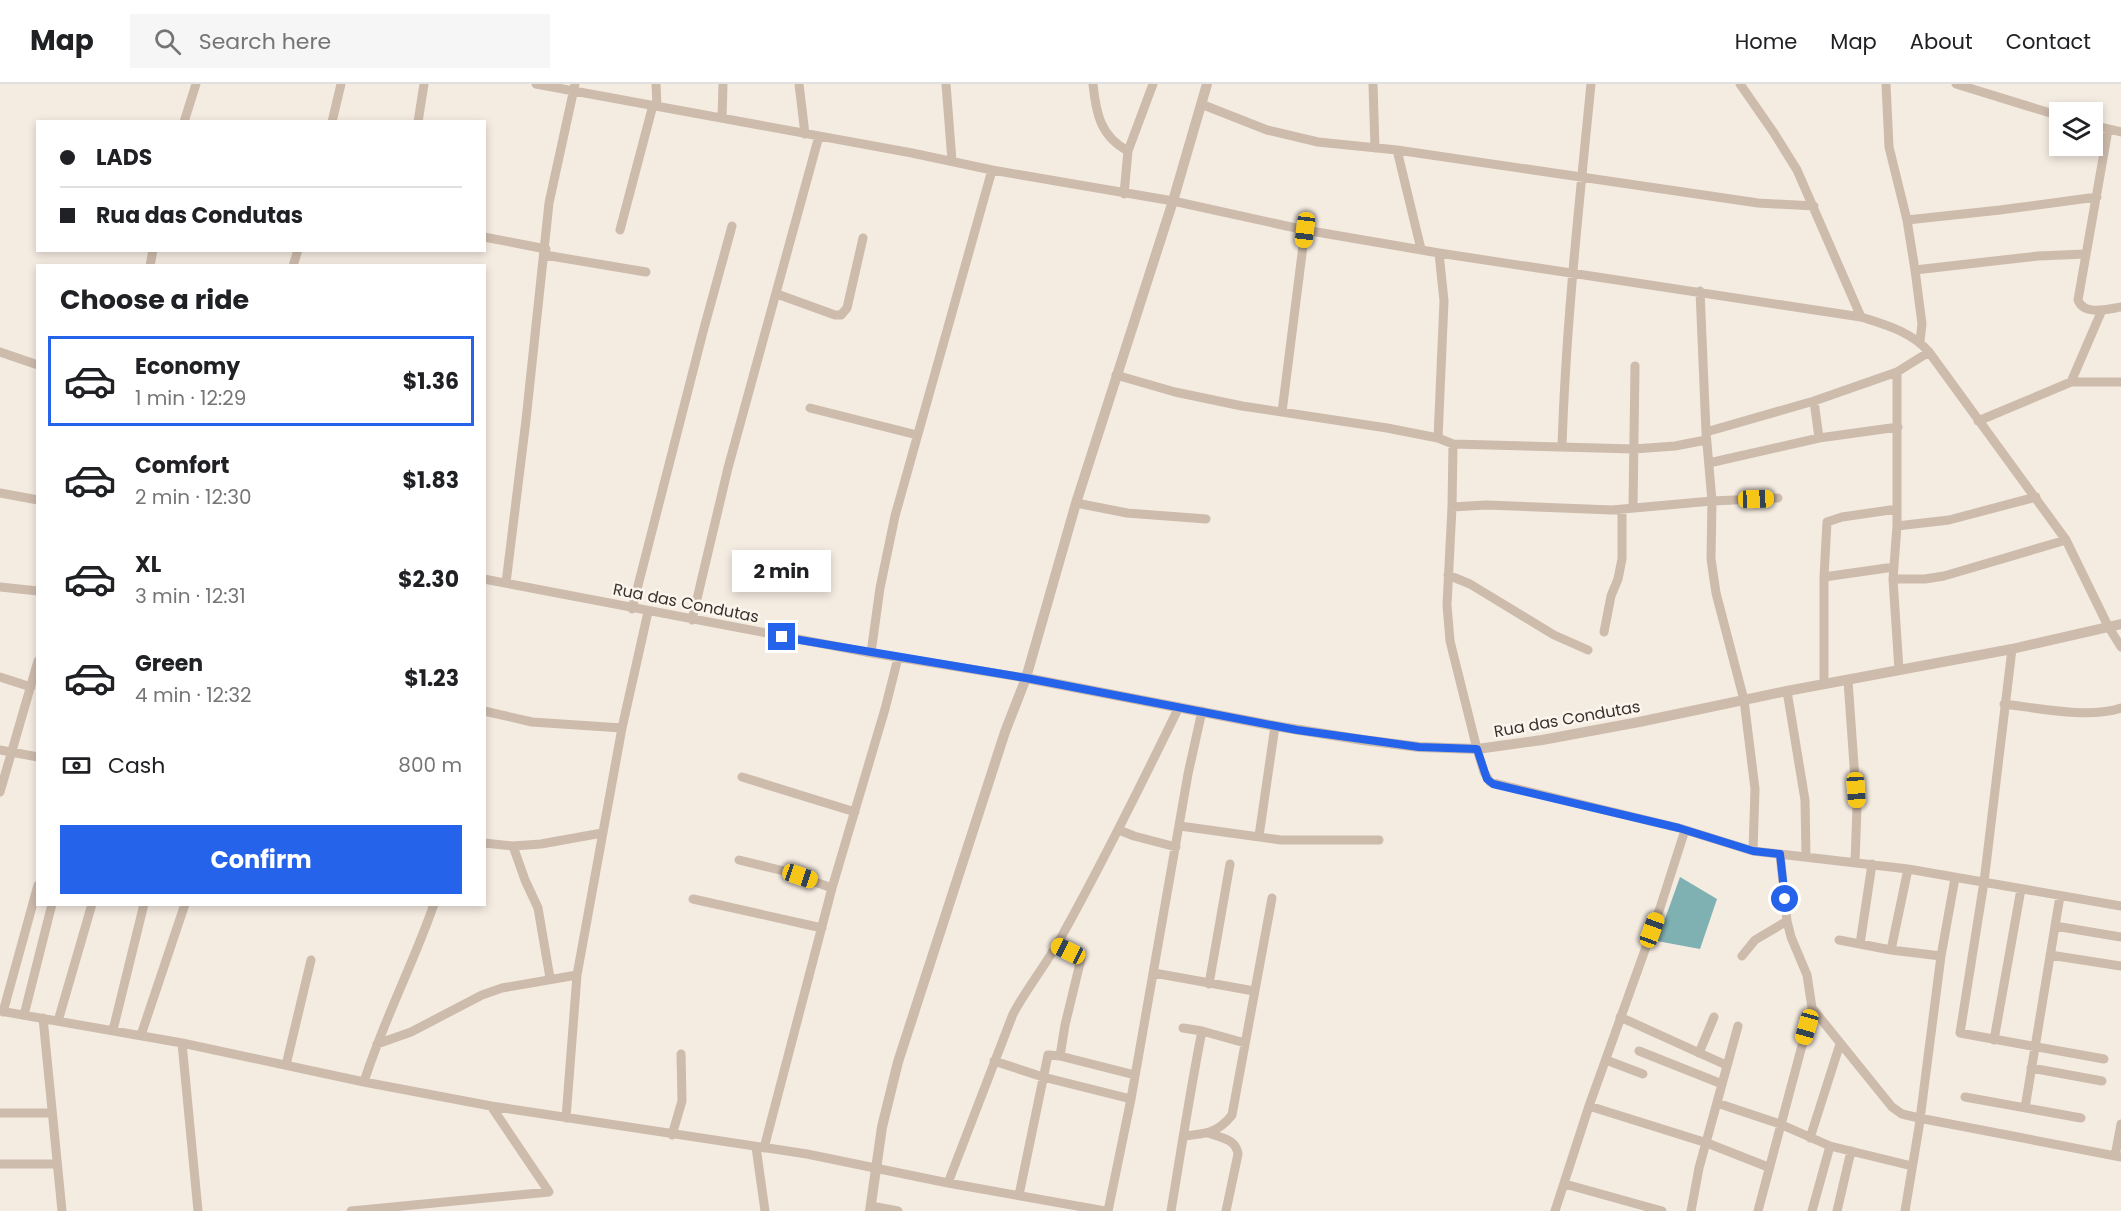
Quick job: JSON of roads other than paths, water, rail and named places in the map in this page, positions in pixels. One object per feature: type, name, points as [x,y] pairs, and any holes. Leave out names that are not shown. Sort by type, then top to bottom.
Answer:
[{"type":"street","points":[[185,120],[195,84]]},
{"type":"street","points":[[332,120],[341,84]]},
{"type":"street","points":[[418,120],[424,84]]},
{"type":"street","points":[[536,84],[574,87],[655,106],[992,170],[1173,201],[1305,230],[1439,253],[1862,317],[1892,327],[1920,341],[2036,497],[2066,540],[2108,626],[2121,647]]},
{"type":"street","points":[[620,230],[655,106],[656,84]]},
{"type":"street","points":[[722,118],[723,84]]},
{"type":"street","points":[[798,84],[805,134]]},
{"type":"street","points":[[946,84],[952,161]]},
{"type":"street","points":[[1094,84],[1099,120],[1120,146],[1128,151]]},
{"type":"street","points":[[1124,194],[1128,151],[1153,84]]},
{"type":"street","points":[[898,1211],[871,1208],[882,1127],[898,1062],[1005,732],[1026,678],[1076,503],[1173,201],[1207,84]]},
{"type":"street","points":[[1373,84],[1375,148]]},
{"type":"street","points":[[1562,446],[1565,354],[1580,176],[1591,84]]},
{"type":"street","points":[[1740,84],[1791,160],[1814,206],[1862,317]]},
{"type":"street","points":[[1886,84],[1889,147],[1907,220],[1916,270],[1922,324],[1920,341]]},
{"type":"street","points":[[1956,84],[2049,113]]},
{"type":"street","points":[[506,583],[549,203],[574,87]]},
{"type":"street","points":[[1201,104],[1267,130],[1318,142],[1397,150],[1758,203],[1814,206]]},
{"type":"street","points":[[2103,128],[2121,132]]},
{"type":"street","points":[[2108,130],[2078,294],[2079,305],[2084,309],[2102,310],[2121,307]]},
{"type":"street","points":[[692,621],[728,468],[819,136]]},
{"type":"street","points":[[1397,150],[1421,249]]},
{"type":"street","points":[[871,653],[883,571],[917,435],[992,170]]},
{"type":"street","points":[[1907,220],[1990,212],[2097,197]]},
{"type":"street","points":[[632,609],[732,226]]},
{"type":"street","points":[[1282,412],[1305,230]]},
{"type":"street","points":[[486,237],[646,272]]},
{"type":"street","points":[[777,294],[835,315],[841,315],[847,308],[863,238]]},
{"type":"street","points":[[1438,438],[1444,301],[1439,253]]},
{"type":"street","points":[[1916,270],[2038,256],[2086,254]]},
{"type":"street","points":[[1700,291],[1706,436],[1712,501],[1710,543],[1713,576],[1744,700],[1755,789],[1753,851]]},
{"type":"street","points":[[2071,382],[2102,310]]},
{"type":"street","points":[[0,352],[36,364]]},
{"type":"street","points":[[1116,375],[1175,392],[1242,406],[1438,438],[1453,444],[1634,449],[1675,446],[1814,401],[1897,372],[1929,352]]},
{"type":"street","points":[[1633,508],[1635,366]]},
{"type":"street","points":[[1897,372],[1898,526],[1893,579],[1899,670]]},
{"type":"street","points":[[1978,421],[2071,382],[2121,382]]},
{"type":"street","points":[[1814,401],[1819,438]]},
{"type":"street","points":[[810,408],[917,435]]},
{"type":"street","points":[[1709,463],[1819,438],[1898,427]]},
{"type":"street","points":[[1453,444],[1447,605],[1450,641],[1477,749],[1487,779],[1493,784],[1685,830],[1753,851],[1908,869],[2121,906]]},
{"type":"street","points":[[0,493],[36,500]]},
{"type":"street","points":[[1898,526],[1949,520],[2036,497]]},
{"type":"street","points":[[1452,507],[1486,505],[1622,510],[1712,501],[1778,498]]},
{"type":"street","points":[[1076,503],[1127,513],[1206,519]]},
{"type":"street","points":[[1824,684],[1824,577],[1827,522],[1842,517],[1898,509]]},
{"type":"street","points":[[1604,632],[1611,596],[1618,579],[1622,559],[1622,510]]},
{"type":"street","points":[[1893,579],[1925,579],[1944,576],[2066,540]]},
{"type":"street","points":[[1824,577],[1894,567]]},
{"type":"street","points":[[1448,575],[1470,584],[1554,635],[1588,650]]},
{"type":"street","name":"Rua das Condutas","points":[[486,579],[692,621],[898,658],[1026,678],[1275,726],[1419,747],[1477,749],[1542,740],[1848,681],[2012,649],[2121,624]]},
{"type":"street","points":[[0,587],[36,591]]},
{"type":"street","points":[[566,1118],[577,975],[622,728],[648,612]]},
{"type":"street","points":[[2012,649],[1984,882],[1960,1030],[1963,1034],[2104,1059]]},
{"type":"street","points":[[765,1211],[760,1148],[898,658]]},
{"type":"street","points":[[0,792],[36,668]]},
{"type":"street","points":[[0,677],[31,687]]},
{"type":"street","points":[[1848,681],[1857,807],[1856,862]]},
{"type":"street","points":[[1787,691],[1805,800],[1806,857]]},
{"type":"street","points":[[2004,705],[2086,712],[2103,712],[2121,708]]},
{"type":"street","points":[[948,1183],[1013,1014],[1026,989],[1056,946],[1119,830],[1179,707]]},
{"type":"street","points":[[486,711],[532,722],[622,728]]},
{"type":"street","points":[[36,892],[2,1011],[182,1042],[363,1082],[491,1107],[807,1154],[1088,1210],[1106,1211],[1131,1099],[1188,774],[1202,711]]},
{"type":"street","points":[[1259,836],[1275,726]]},
{"type":"street","points":[[0,750],[36,758]]},
{"type":"street","points":[[742,777],[855,812]]},
{"type":"street","points":[[1180,826],[1281,840],[1379,840]]},
{"type":"street","points":[[1119,830],[1176,848]]},
{"type":"street","points":[[1555,1211],[1685,830]]},
{"type":"street","points":[[486,843],[513,846],[541,844],[602,833]]},
{"type":"street","points":[[513,846],[538,908],[550,978]]},
{"type":"street","points":[[1758,1211],[1812,1008],[1807,975],[1791,937],[1787,921],[1780,854]]},
{"type":"street","points":[[739,860],[784,871],[832,888]]},
{"type":"street","points":[[1209,984],[1230,864]]},
{"type":"street","points":[[1860,944],[1872,864]]},
{"type":"street","points":[[1891,950],[1908,869]]},
{"type":"street","points":[[1905,1211],[1941,956],[1955,878]]},
{"type":"street","points":[[1994,1040],[2021,889]]},
{"type":"street","points":[[2025,1108],[2060,896]]},
{"type":"street","points":[[1209,1134],[1226,1123],[1232,1115],[1272,898]]},
{"type":"street","points":[[693,899],[822,928]]},
{"type":"street","points":[[24,1015],[51,906]]},
{"type":"street","points":[[58,1021],[91,906]]},
{"type":"street","points":[[113,1030],[144,906]]},
{"type":"street","points":[[141,1035],[184,906]]},
{"type":"street","points":[[363,1082],[419,947],[433,906]]},
{"type":"street","points":[[1742,956],[1755,940],[1787,921]]},
{"type":"street","points":[[2055,926],[2121,937]]},
{"type":"street","points":[[1839,940],[1891,950],[1941,956]]},
{"type":"street","points":[[1056,946],[1081,959],[1060,1056]]},
{"type":"street","points":[[2050,955],[2121,966]]},
{"type":"street","points":[[286,1065],[311,960]]},
{"type":"street","points":[[1154,974],[1254,991]]},
{"type":"street","points":[[377,1044],[411,1032],[482,995],[502,988],[577,975]]},
{"type":"street","points":[[1812,1008],[1892,1107],[1902,1114],[2118,1157],[2121,1124]]},
{"type":"street","points":[[1620,1017],[1726,1065]]},
{"type":"street","points":[[1699,1053],[1714,1017]]},
{"type":"street","points":[[43,1018],[62,1211]]},
{"type":"street","points":[[1691,1211],[1699,1168],[1738,1026]]},
{"type":"street","points":[[1183,1028],[1245,1043]]},
{"type":"street","points":[[1171,1211],[1188,1099],[1202,1031]]},
{"type":"street","points":[[182,1042],[198,1211]]},
{"type":"street","points":[[1810,1138],[1840,1044]]},
{"type":"street","points":[[1639,1051],[1722,1084]]},
{"type":"street","points":[[672,1135],[682,1101],[681,1054]]},
{"type":"street","points":[[1019,1195],[1047,1057],[1050,1054],[1060,1056],[1135,1075]]},
{"type":"street","points":[[994,1060],[1043,1077],[1131,1099]]},
{"type":"street","points":[[1606,1060],[1643,1074]]},
{"type":"street","points":[[2031,1068],[2102,1081]]},
{"type":"street","points":[[1965,1096],[2081,1118]]},
{"type":"street","points":[[1717,1102],[1780,1124],[1830,1146],[1912,1166]]},
{"type":"street","points":[[351,1211],[430,1207],[549,1192],[491,1107]]},
{"type":"street","points":[[1589,1107],[1707,1143],[1768,1167]]},
{"type":"street","points":[[0,1113],[52,1113]]},
{"type":"street","points":[[1184,1136],[1209,1134],[1233,1142],[1237,1146],[1238,1154],[1226,1211]]},
{"type":"street","points":[[1812,1211],[1830,1146]]},
{"type":"street","points":[[1837,1211],[1851,1151]]},
{"type":"street","points":[[0,1164],[56,1164]]},
{"type":"street","points":[[1565,1184],[1662,1211]]},
{"type":"water","points":[[1680,877],[1717,899],[1700,949],[1657,941]]}]
